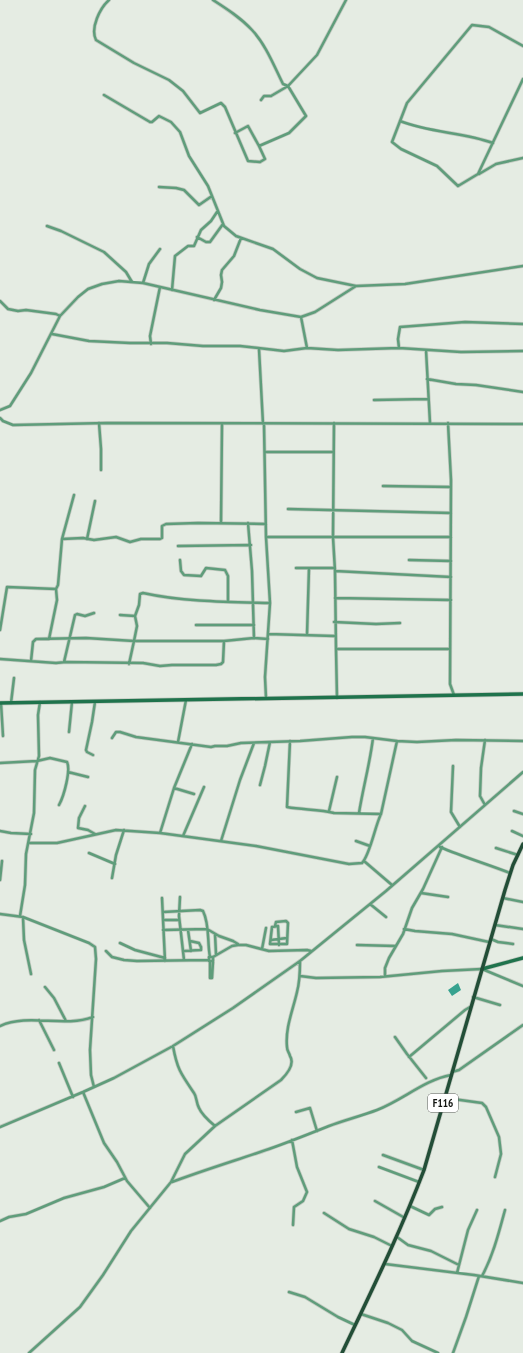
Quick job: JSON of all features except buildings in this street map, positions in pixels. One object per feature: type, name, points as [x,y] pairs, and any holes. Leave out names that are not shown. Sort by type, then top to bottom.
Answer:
[{"type":"main road","name":"F116","points":[[342,1353],[393,1247],[424,1170],[502,898],[523,844]]},
{"type":"street","points":[[110,0],[104,5],[99,15],[94,36],[96,40],[134,63],[169,80],[182,91],[200,113],[221,103],[225,107],[235,132],[248,161],[260,162],[266,159],[248,126],[235,132]]},
{"type":"street","points":[[213,0],[231,11],[253,30],[283,84],[288,86],[306,116],[289,133],[258,146]]},
{"type":"street","points":[[261,100],[264,96],[271,96],[288,86],[317,55],[346,0]]},
{"type":"street","points":[[523,46],[490,27],[472,25],[408,103],[392,142],[401,149],[437,166],[458,186],[496,164],[523,158]]},
{"type":"street","points":[[478,174],[523,78]]},
{"type":"street","points":[[104,95],[118,102],[145,120],[152,122],[159,116],[170,122],[180,132],[189,156],[208,186],[223,224],[236,236],[273,249],[300,269],[317,278],[356,286],[405,284],[523,266]]},
{"type":"street","points":[[400,121],[444,133],[468,135],[493,143]]},
{"type":"street","points":[[159,187],[184,190],[199,205],[212,196]]},
{"type":"street","points":[[172,290],[174,256],[188,246],[194,246],[203,227],[207,226],[217,212]]},
{"type":"street","points":[[197,237],[206,242],[210,242],[223,224]]},
{"type":"street","points":[[47,226],[61,231],[104,252],[126,272],[132,282]]},
{"type":"street","points":[[214,300],[221,288],[222,270],[234,256],[241,238]]},
{"type":"street","points":[[143,283],[149,264],[160,249]]},
{"type":"street","points":[[0,410],[10,406],[31,373],[60,316],[88,289],[119,281],[143,283],[260,310],[301,317],[315,312],[356,286]]},
{"type":"street","points":[[151,344],[151,332],[160,287]]},
{"type":"street","points":[[0,302],[8,309],[56,314],[60,316]]},
{"type":"street","points":[[301,317],[306,348]]},
{"type":"street","points":[[399,348],[398,339],[400,327],[465,322],[523,324]]},
{"type":"street","points":[[52,334],[89,341],[240,346],[284,351],[306,348],[338,350],[399,348],[484,352],[523,351]]},
{"type":"street","points":[[259,349],[265,452],[266,537],[270,603],[265,677],[266,699]]},
{"type":"street","points":[[426,350],[430,423]]},
{"type":"street","points":[[427,379],[456,384],[476,384],[523,392]]},
{"type":"street","points":[[374,400],[428,399]]},
{"type":"street","points":[[0,418],[2,421],[13,425],[98,423],[523,424]]},
{"type":"street","points":[[98,423],[102,470]]},
{"type":"street","points":[[334,423],[332,537],[337,698]]},
{"type":"street","points":[[448,423],[451,487],[450,684],[455,695]]},
{"type":"street","points":[[221,523],[222,424]]},
{"type":"street","points":[[265,452],[333,452]]},
{"type":"street","points":[[383,486],[451,487]]},
{"type":"street","points":[[49,639],[57,600],[56,589],[58,586],[62,539],[74,495]]},
{"type":"street","points":[[87,539],[95,501]]},
{"type":"street","points":[[288,509],[451,513]]},
{"type":"street","points":[[248,523],[254,638]]},
{"type":"street","points":[[62,539],[78,538],[94,540],[116,537],[130,542],[141,539],[162,538],[162,526],[166,524],[266,524]]},
{"type":"street","points":[[266,537],[451,537]]},
{"type":"street","points":[[178,546],[250,545]]},
{"type":"street","points":[[180,560],[181,571],[184,575],[201,576],[206,568],[225,570],[228,576],[228,602]]},
{"type":"street","points":[[408,560],[451,561]]},
{"type":"street","points":[[296,568],[451,577]]},
{"type":"street","points":[[307,635],[309,568]]},
{"type":"street","points":[[0,630],[7,587],[56,589]]},
{"type":"street","points":[[129,664],[137,626],[135,616],[139,605],[140,594],[143,593],[167,597],[228,602],[270,603]]},
{"type":"street","points":[[334,598],[451,600]]},
{"type":"street","points":[[64,662],[68,639],[75,615],[85,616],[94,613]]},
{"type":"street","points":[[120,615],[135,616]]},
{"type":"street","points":[[334,622],[376,624],[400,623]]},
{"type":"street","points":[[196,625],[254,626]]},
{"type":"street","points":[[268,634],[334,636]]},
{"type":"street","points":[[31,661],[33,642],[36,639],[86,638],[134,641],[224,641],[254,638],[268,639]]},
{"type":"street","points":[[0,659],[56,663],[143,663],[160,666],[220,665],[222,662],[224,641]]},
{"type":"street","points":[[336,649],[450,649]]},
{"type":"street","points":[[11,703],[14,678]]},
{"type":"street","points":[[3,736],[0,703],[523,694]]},
{"type":"street","points":[[178,742],[186,700]]},
{"type":"street","points":[[31,974],[21,917],[25,885],[26,854],[31,834],[35,802],[34,770],[39,756],[38,715],[40,702]]},
{"type":"street","points":[[69,732],[72,702]]},
{"type":"street","points":[[93,755],[86,752],[86,750],[95,702]]},
{"type":"street","points":[[112,738],[116,732],[120,732],[136,737],[211,747],[241,743],[290,742],[342,737],[416,742],[456,740],[523,741]]},
{"type":"street","points":[[359,813],[370,763],[373,738]]},
{"type":"street","points":[[485,740],[481,768],[480,796],[485,806]]},
{"type":"street","points":[[29,843],[57,843],[116,830],[124,830],[222,841],[356,864],[364,861],[381,814],[397,741]]},
{"type":"street","points":[[260,785],[266,766],[270,742]]},
{"type":"street","points":[[290,742],[287,807],[329,811],[334,813],[381,814]]},
{"type":"street","points":[[222,841],[238,786],[254,743]]},
{"type":"street","points":[[160,833],[174,788],[192,744]]},
{"type":"street","points":[[0,763],[37,761],[50,758],[67,762],[68,772],[63,798],[59,805]]},
{"type":"street","points":[[453,766],[451,812],[460,827]]},
{"type":"street","points":[[68,772],[88,777]]},
{"type":"street","points":[[0,1126],[94,1087],[173,1046],[233,1008],[300,961],[440,846],[523,772]]},
{"type":"street","points":[[329,811],[337,777]]},
{"type":"street","points":[[183,836],[204,787]]},
{"type":"street","points":[[174,788],[194,794]]},
{"type":"street","points":[[85,806],[79,818],[78,828],[88,830],[96,834]]},
{"type":"street","points":[[514,811],[523,814]]},
{"type":"street","points":[[112,878],[124,830]]},
{"type":"street","points":[[512,830],[523,836]]},
{"type":"street","points":[[0,831],[31,834]]},
{"type":"street","points":[[356,841],[370,846]]},
{"type":"street","points":[[440,846],[459,855],[511,873]]},
{"type":"street","points":[[385,976],[386,963],[404,929],[412,908],[421,893],[440,846]]},
{"type":"street","points":[[496,848],[518,856]]},
{"type":"street","points":[[89,853],[115,864]]},
{"type":"street","points":[[0,880],[2,861]]},
{"type":"street","points":[[364,861],[392,885]]},
{"type":"street","points":[[421,893],[448,897]]},
{"type":"street","points":[[180,897],[179,920],[184,960]]},
{"type":"street","points":[[162,898],[165,959]]},
{"type":"street","points":[[502,898],[523,902]]},
{"type":"street","points":[[370,904],[386,917]]},
{"type":"street","points":[[106,951],[112,957],[124,960],[214,960],[208,946],[207,920],[202,910],[163,912]]},
{"type":"street","points":[[0,914],[21,917],[96,947],[90,1050],[91,1075],[94,1087]]},
{"type":"street","points":[[163,920],[179,920]]},
{"type":"street","points":[[287,921],[287,938],[287,944],[270,944],[272,927],[275,926],[276,922],[287,921]]},
{"type":"street","points":[[494,925],[523,929]]},
{"type":"street","points":[[275,926],[278,926],[279,945]]},
{"type":"street","points":[[262,949],[266,928]]},
{"type":"street","points":[[164,930],[207,929],[233,941],[238,945]]},
{"type":"street","points":[[404,929],[452,934],[513,944]]},
{"type":"street","points":[[188,930],[191,950]]},
{"type":"street","points":[[215,933],[216,954]]},
{"type":"street","points":[[264,942],[287,938]]},
{"type":"street","points":[[190,941],[199,943],[201,947]]},
{"type":"street","points":[[120,944],[165,959]]},
{"type":"street","points":[[210,978],[210,961],[212,957],[232,946],[246,945],[269,951],[312,951]]},
{"type":"street","points":[[357,945],[395,946]]},
{"type":"street","points":[[183,951],[201,950],[201,947],[208,946]]},
{"type":"street","points":[[300,976],[333,978],[385,976],[482,969],[523,958]]},
{"type":"street","points":[[29,1353],[80,1307],[103,1275],[131,1231],[171,1182],[184,1154],[215,1126],[278,1082],[288,1072],[292,1063],[287,1047],[289,1021],[300,976],[300,961]]},
{"type":"street","points":[[482,969],[523,986]]},
{"type":"street","points":[[45,986],[54,998],[66,1021]]},
{"type":"street","points":[[473,997],[500,1005]]},
{"type":"street","points":[[409,1057],[470,1007]]},
{"type":"street","points":[[0,1026],[18,1020],[66,1021],[93,1017]]},
{"type":"street","points":[[88,1018],[92,1021]]},
{"type":"street","points":[[40,1020],[54,1050]]},
{"type":"street","points":[[171,1182],[263,1151],[384,1107],[430,1082],[459,1070],[523,1025]]},
{"type":"street","points":[[395,1037],[426,1078]]},
{"type":"street","points":[[173,1046],[178,1068],[184,1080],[195,1094],[202,1114],[215,1126]]},
{"type":"street","points":[[59,1063],[73,1096]]},
{"type":"street","points":[[83,1092],[102,1139],[130,1186],[150,1208]]},
{"type":"street","points":[[445,1096],[453,1099],[482,1103],[486,1107],[499,1136],[501,1154],[495,1177]]},
{"type":"street","points":[[296,1112],[310,1108],[317,1131]]},
{"type":"street","points":[[292,1140],[297,1167],[307,1192],[303,1201],[294,1207],[293,1225]]},
{"type":"street","points":[[383,1155],[424,1170]]},
{"type":"street","points":[[379,1167],[419,1182]]},
{"type":"street","points":[[0,1221],[10,1217],[26,1214],[64,1198],[104,1187],[125,1178]]},
{"type":"street","points":[[375,1201],[405,1219]]},
{"type":"street","points":[[410,1206],[429,1215],[442,1207]]},
{"type":"street","points":[[457,1273],[468,1230],[477,1210]]},
{"type":"street","points":[[453,1353],[480,1276],[486,1270],[505,1210]]},
{"type":"street","points":[[324,1213],[349,1230],[374,1237],[393,1247]]},
{"type":"street","points":[[397,1237],[408,1245],[431,1251],[459,1265]]},
{"type":"street","points":[[385,1264],[523,1283]]},
{"type":"street","points":[[289,1292],[305,1297],[338,1317],[356,1325]]},
{"type":"street","points":[[361,1314],[388,1322],[402,1330],[412,1341],[438,1353]]},
{"type":"shaded area","points":[[458,983],[461,990],[452,996],[448,990]]}]
